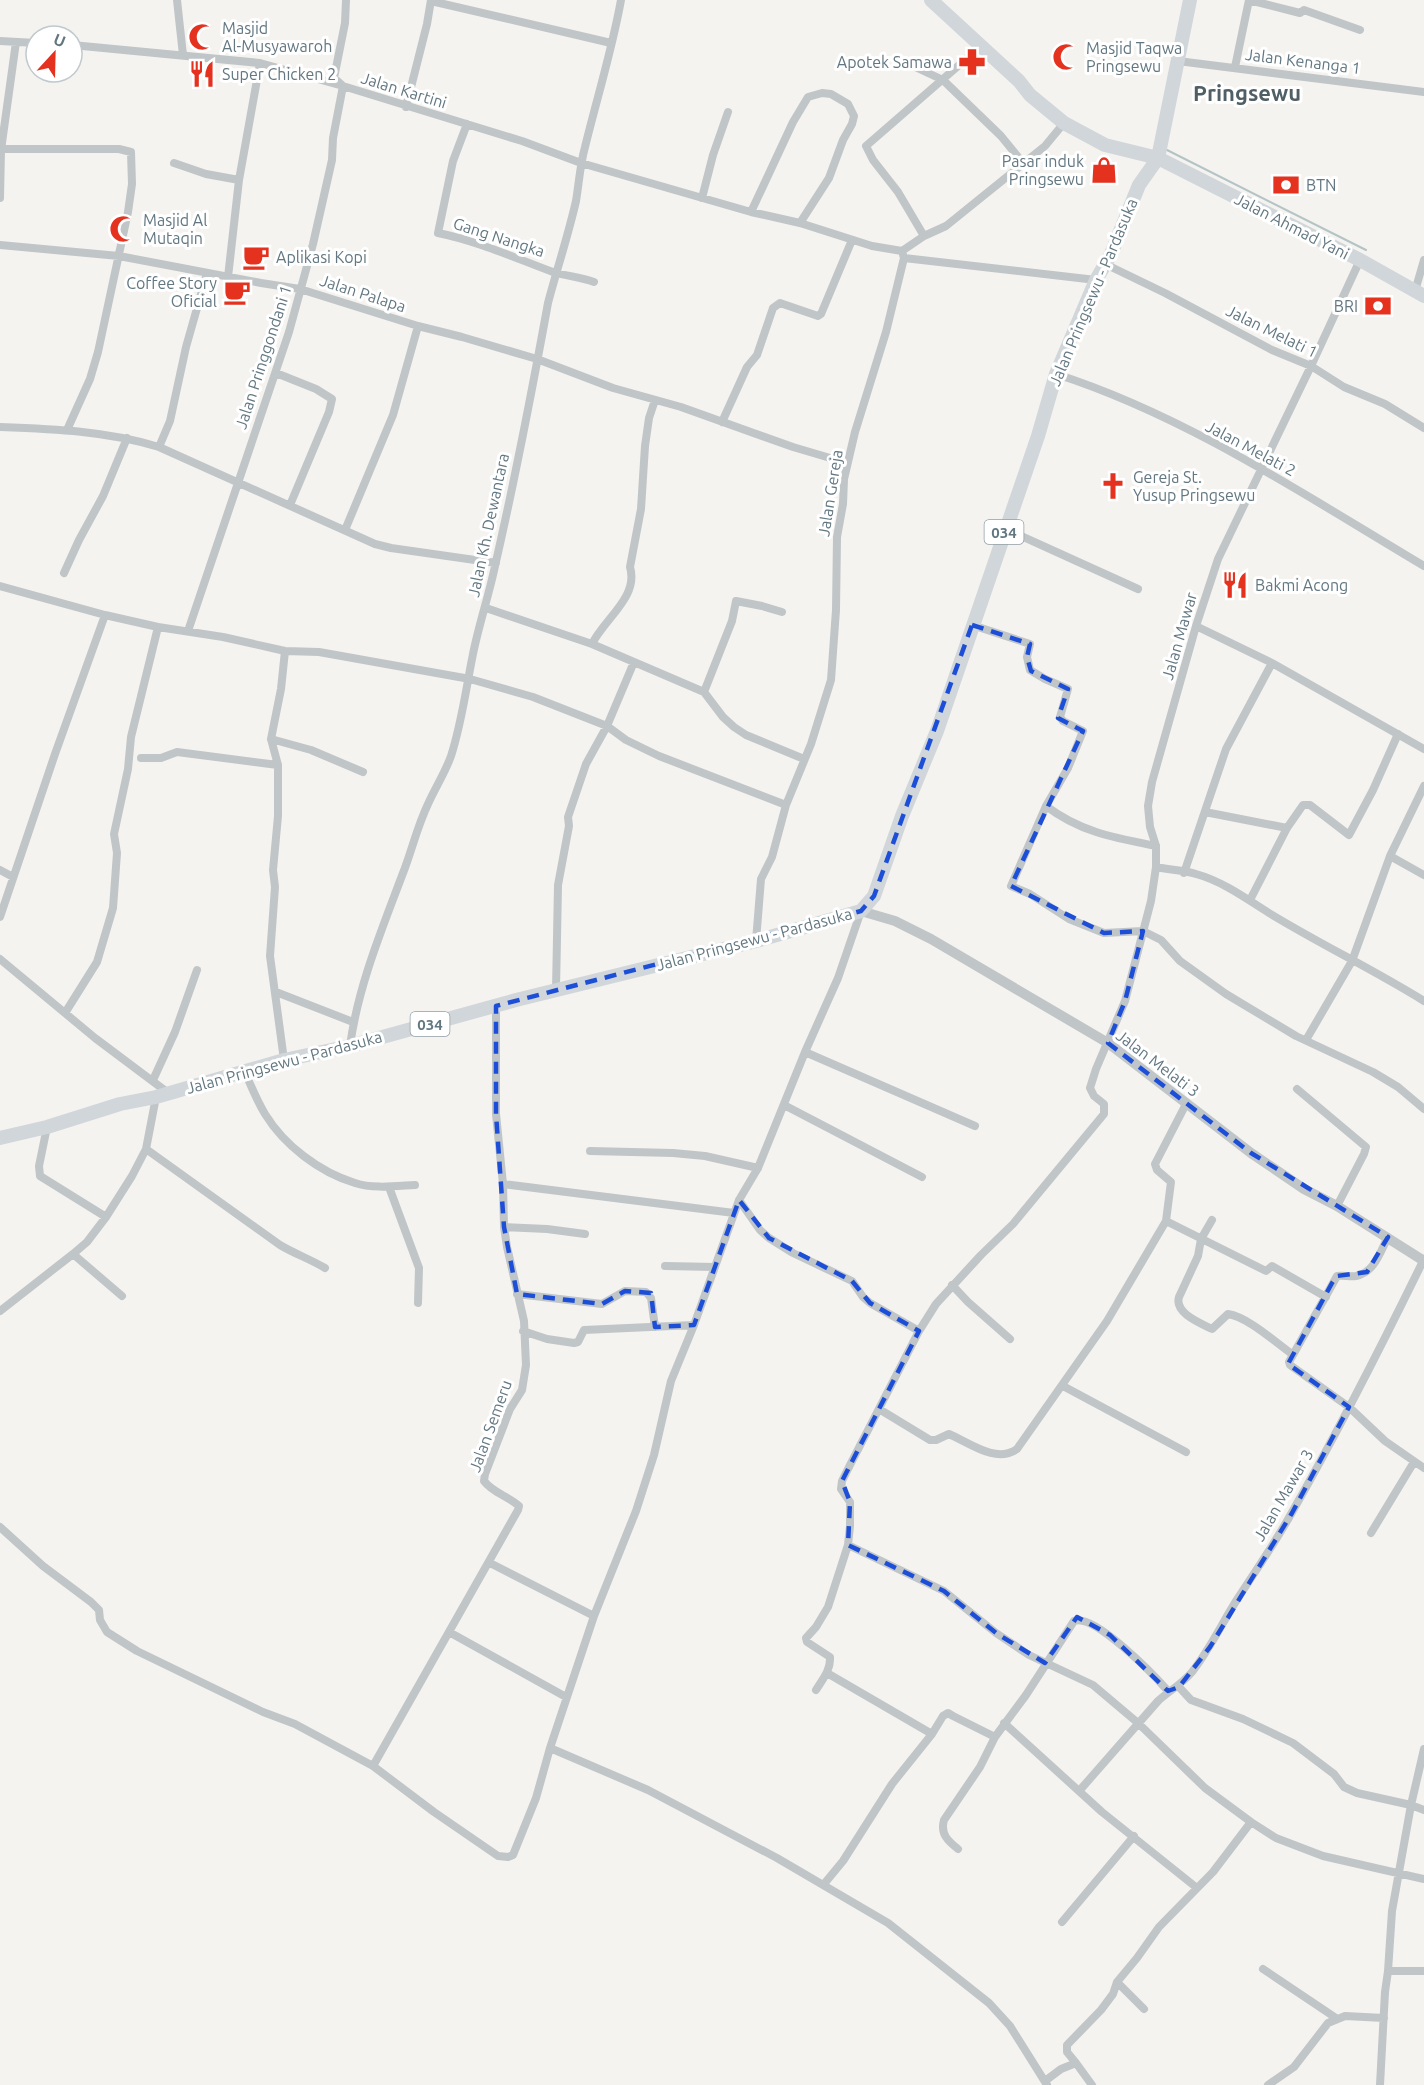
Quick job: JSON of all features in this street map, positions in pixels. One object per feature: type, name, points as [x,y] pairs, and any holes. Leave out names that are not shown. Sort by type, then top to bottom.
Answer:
[{"type":"main road","name":"Jalan Ahmad Yani","points":[[931,0],[1030,95],[1064,123],[1105,145],[1158,158],[1360,260],[1419,294]]},
{"type":"main road","points":[[1158,158],[1191,0]]},
{"type":"main road","name":"Jalan Pringsewu - Pardasuka","points":[[0,1138],[47,1127],[120,1104],[162,1095],[284,1060],[350,1046],[556,990],[756,941],[861,911],[874,896],[902,816],[937,731],[1038,436],[1056,374],[1096,280],[1111,254],[1139,185],[1158,158]]},
{"type":"street","points":[[177,0],[183,55]]},
{"type":"street","points":[[343,86],[334,78],[345,23],[346,0]]},
{"type":"street","name":"Jalan Kh. Dewantara","points":[[350,1046],[353,1022],[370,963],[413,840],[451,757],[470,679],[473,653],[496,563],[556,273],[576,200],[581,163],[621,0]]},
{"type":"street","points":[[1235,67],[1249,0],[1300,13],[1304,10],[1360,30]]},
{"type":"street","points":[[406,107],[431,1],[611,43]]},
{"type":"street","points":[[0,41],[24,42]]},
{"type":"street","points":[[0,198],[1,150],[16,42]]},
{"type":"street","name":"Jalan Kartini","points":[[84,46],[260,63],[522,141],[581,163],[657,183],[751,212],[800,223],[903,255],[1096,280]]},
{"type":"street","points":[[924,236],[898,192],[873,160],[866,146],[981,46]]},
{"type":"street","points":[[898,59],[944,80],[1001,136],[1023,163]]},
{"type":"street","name":"Jalan Kenanga 1","points":[[1178,60],[1424,92]]},
{"type":"street","points":[[228,277],[239,180],[260,63]]},
{"type":"street","name":"Jalan Pringgondani 1","points":[[188,631],[237,481],[276,373],[313,244],[332,160],[333,138],[343,86]]},
{"type":"street","points":[[751,212],[793,122],[808,97],[822,93],[831,94],[848,104],[854,116],[829,178],[800,223]]},
{"type":"street","points":[[702,198],[713,155],[728,112]]},
{"type":"street","points":[[903,255],[924,236],[946,226],[1045,146],[1064,123]]},
{"type":"street","name":"Gang Nangka","points":[[467,124],[453,161],[438,233],[494,249],[556,273]]},
{"type":"street","points":[[1,150],[119,149],[131,152],[132,184],[119,256],[90,379],[67,430]]},
{"type":"street","points":[[174,163],[206,174],[239,180]]},
{"type":"street","points":[[722,422],[747,367],[757,356],[773,308],[780,303],[818,316],[821,314],[852,240]]},
{"type":"street","name":"Jalan Palapa","points":[[0,245],[119,256],[300,289],[418,326],[537,359],[613,388],[847,463]]},
{"type":"street","name":"Jalan Gereja","points":[[756,941],[761,879],[772,857],[786,805],[811,744],[831,680],[836,610],[837,537],[847,463],[886,332],[903,255]]},
{"type":"street","name":"Jalan Mawar","points":[[952,1285],[1012,1224],[1104,1114],[1104,1104],[1094,1096],[1090,1088],[1125,1001],[1151,901],[1156,867],[1156,846],[1150,827],[1148,806],[1196,626],[1218,559],[1360,260]]},
{"type":"street","points":[[1419,294],[1424,260]]},
{"type":"street","name":"Jalan Melati 1","points":[[1105,264],[1272,350],[1311,366],[1344,387],[1385,404],[1424,428]]},
{"type":"street","points":[[159,447],[170,421],[186,346],[207,273]]},
{"type":"street","points":[[556,273],[580,276],[594,282]]},
{"type":"street","points":[[345,530],[393,415],[418,326]]},
{"type":"street","points":[[276,373],[316,389],[332,399],[329,412],[290,505]]},
{"type":"street","name":"Jalan Melati 2","points":[[1056,374],[1133,403],[1239,456],[1424,566]]},
{"type":"street","points":[[592,644],[603,625],[619,609],[631,586],[630,567],[641,509],[645,446],[649,418],[655,400]]},
{"type":"street","points":[[0,427],[67,430],[127,438],[159,447],[354,536],[391,549],[496,563]]},
{"type":"street","points":[[64,573],[103,496],[127,438]]},
{"type":"street","points":[[1006,529],[1138,589]]},
{"type":"street","points":[[0,586],[158,627],[285,651],[319,652],[470,679],[533,697],[607,726],[626,740],[659,756],[786,805]]},
{"type":"street","points":[[704,692],[732,621],[736,601],[782,612]]},
{"type":"street","points":[[486,608],[592,644],[704,692],[723,717],[740,731],[804,759]]},
{"type":"street","points":[[0,917],[105,615]]},
{"type":"street","points":[[972,625],[1030,644],[1027,657],[1030,670],[1068,688],[1060,717],[1063,721],[1083,731],[1068,768],[1046,806],[1011,886],[1030,894],[1069,919],[1104,933],[1143,931],[1161,940],[1180,961],[1209,982],[1306,1040],[1373,1072],[1398,1087],[1424,1108]]},
{"type":"street","points":[[1196,626],[1272,663],[1424,749]]},
{"type":"street","points":[[65,1013],[97,962],[113,908],[117,853],[114,834],[128,769],[131,736],[158,627]]},
{"type":"street","points":[[284,1060],[270,956],[275,888],[273,870],[278,816],[278,765],[271,739],[281,689],[285,651]]},
{"type":"street","points":[[556,990],[558,885],[569,826],[568,817],[586,764],[607,726],[633,662]]},
{"type":"street","points":[[1184,873],[1226,749],[1272,663]]},
{"type":"street","points":[[1250,900],[1287,828],[1303,804],[1310,805],[1349,835],[1373,790],[1398,734]]},
{"type":"street","points":[[271,739],[311,750],[363,772]]},
{"type":"street","points":[[141,758],[161,758],[177,752],[278,765]]},
{"type":"street","points":[[1306,1040],[1352,961],[1390,856],[1424,786]]},
{"type":"street","points":[[1046,806],[1088,831],[1156,846]]},
{"type":"street","points":[[1205,812],[1287,828]]},
{"type":"street","points":[[1390,856],[1424,875]]},
{"type":"street","points":[[1156,867],[1196,874],[1250,900],[1352,961],[1388,978],[1424,1001]]},
{"type":"street","points":[[0,870],[13,877]]},
{"type":"street","points":[[0,1527],[43,1566],[91,1602],[99,1610],[100,1620],[107,1632],[137,1651],[264,1712],[295,1724],[374,1766],[434,1812],[498,1856],[513,1855],[536,1798],[566,1697],[594,1616],[636,1511],[654,1455],[671,1381],[694,1325],[739,1200],[758,1168],[838,978],[861,911]]},
{"type":"street","name":"Jalan Melati 3","points":[[861,911],[895,921],[931,939],[1108,1043],[1186,1104],[1288,1178],[1424,1260]]},
{"type":"street","points":[[0,959],[65,1013],[153,1080],[162,1095],[146,1149],[106,1217],[87,1242],[0,1311]]},
{"type":"street","points":[[153,1080],[175,1032],[197,970]]},
{"type":"street","points":[[276,992],[353,1022]]},
{"type":"street","name":"Jalan Semeru","points":[[374,1766],[490,1563],[519,1506],[489,1488],[484,1481],[510,1409],[522,1390],[526,1365],[524,1321],[504,1227],[503,1184],[496,1114],[495,1006]]},
{"type":"street","points":[[805,1052],[975,1126]]},
{"type":"street","points":[[245,1072],[265,1113],[281,1137],[308,1159],[356,1184],[389,1187],[415,1185]]},
{"type":"street","points":[[1297,1089],[1366,1147],[1365,1154],[1337,1206]]},
{"type":"street","points":[[879,1409],[925,1438],[936,1440],[949,1434],[991,1454],[1010,1454],[1017,1449],[1107,1321],[1166,1221],[1171,1182],[1157,1170],[1155,1164],[1186,1104]]},
{"type":"street","points":[[784,1105],[922,1178]]},
{"type":"street","points":[[47,1127],[39,1166],[40,1176],[106,1217]]},
{"type":"street","points":[[146,1149],[280,1245],[325,1268]]},
{"type":"street","points":[[590,1151],[705,1156],[758,1168]]},
{"type":"street","points":[[503,1184],[734,1213]]},
{"type":"street","points":[[389,1187],[419,1268],[418,1303]]},
{"type":"street","points":[[739,1200],[760,1230],[769,1238],[793,1253],[852,1281],[870,1303],[920,1331]]},
{"type":"street","points":[[1212,1220],[1201,1239],[1198,1256],[1177,1302],[1179,1307],[1195,1320],[1212,1329],[1228,1314],[1233,1315],[1258,1329],[1292,1354]]},
{"type":"street","points":[[1166,1221],[1266,1271],[1272,1266],[1326,1297]]},
{"type":"street","points":[[504,1227],[585,1234]]},
{"type":"street","points":[[1388,1237],[1374,1265],[1367,1272],[1355,1276],[1337,1276],[1332,1282],[1312,1324],[1289,1362],[1290,1365],[1349,1407],[1385,1441],[1424,1468]]},
{"type":"street","points":[[73,1254],[101,1275],[122,1296]]},
{"type":"street","name":"Jalan Mawar 3","points":[[1179,1687],[1210,1647],[1281,1531],[1335,1436],[1424,1260]]},
{"type":"street","points":[[665,1266],[715,1267]]},
{"type":"street","points":[[816,1690],[831,1662],[830,1657],[807,1642],[806,1638],[828,1607],[848,1545],[850,1502],[841,1489],[842,1481],[920,1331],[936,1304],[952,1285],[1010,1339]]},
{"type":"street","points":[[517,1294],[602,1304],[625,1291],[646,1292],[651,1298],[655,1326]]},
{"type":"street","points":[[523,1331],[547,1339],[574,1343],[578,1342],[584,1330],[694,1325]]},
{"type":"street","points":[[1063,1386],[1186,1452]]},
{"type":"street","points":[[1371,1533],[1414,1462]]},
{"type":"street","points":[[848,1545],[944,1591],[996,1633],[1029,1655],[1093,1685],[1138,1723],[1204,1788],[1251,1822],[1296,1847],[1323,1856],[1424,1879]]},
{"type":"street","points":[[490,1563],[594,1616]]},
{"type":"street","points":[[958,1849],[947,1841],[942,1829],[944,1820],[980,1767],[994,1737],[1026,1695],[1074,1621],[1082,1620],[1110,1635],[1168,1691]]},
{"type":"street","points":[[449,1632],[566,1697]]},
{"type":"street","points":[[827,1673],[932,1734]]},
{"type":"street","points":[[1080,1790],[1168,1691],[1179,1687],[1191,1700],[1243,1719],[1293,1743],[1334,1774],[1349,1789],[1357,1793],[1411,1804],[1424,1810]]},
{"type":"street","points":[[824,1884],[843,1861],[886,1793],[932,1734],[943,1716],[948,1713],[994,1737]]},
{"type":"street","points":[[1004,1723],[1102,1812],[1197,1888]]},
{"type":"street","points":[[550,1748],[648,1790],[824,1884],[888,1923],[989,2003],[1010,2026],[1046,2083],[1061,2069],[1076,2063]]},
{"type":"street","points":[[1380,2085],[1392,1911],[1411,1804],[1424,1749]]},
{"type":"street","points":[[1092,2085],[1067,2052],[1067,2045],[1101,2010],[1113,1994],[1117,1982],[1159,1927],[1213,1872],[1251,1822]]},
{"type":"street","points":[[1062,1922],[1134,1836]]},
{"type":"street","points":[[1263,1969],[1336,2018]]},
{"type":"street","points":[[1388,1971],[1424,1971]]},
{"type":"street","points":[[1117,1982],[1144,2009]]},
{"type":"street","points":[[1268,2085],[1294,2067],[1322,2028],[1336,2018],[1345,2016],[1384,2018]]},
{"type":"highlighted area","points":[[972,625],[1030,644],[1027,657],[1031,671],[1068,689],[1058,718],[1083,731],[1011,886],[1104,933],[1143,931],[1125,1001],[1108,1043],[1251,1153],[1388,1237],[1367,1272],[1337,1276],[1288,1364],[1349,1407],[1292,1513],[1210,1647],[1179,1687],[1168,1691],[1110,1635],[1077,1617],[1045,1663],[996,1633],[944,1591],[848,1545],[850,1502],[842,1481],[919,1331],[870,1303],[852,1281],[769,1238],[739,1200],[694,1325],[655,1327],[651,1293],[625,1291],[602,1304],[517,1294],[504,1227],[496,1114],[496,1006],[861,911],[874,896]]},
{"type":"waterway","points":[[1167,150],[1366,250]]},
{"type":"place","name":"Masjid Al-Musyawaroh","points":[[202,37]]},
{"type":"place","name":"Masjid Taqwa Pringsewu","points":[[1066,57]]},
{"type":"place","name":"Apotek Samawa","points":[[972,62]]},
{"type":"place","name":"Super Chicken 2","points":[[202,74]]},
{"type":"place","name":"Pasar induk Pringsewu","points":[[1104,170]]},
{"type":"place","name":"BTN","points":[[1286,185]]},
{"type":"place","name":"Masjid Al Mutaqin","points":[[123,229]]},
{"type":"place","name":"Aplikasi Kopi","points":[[256,257]]},
{"type":"place","name":"Coffee Story Oficial","points":[[237,292]]},
{"type":"place","name":"BRI","points":[[1378,306]]},
{"type":"place","name":"Gereja St. Yusup Pringsewu","points":[[1113,486]]},
{"type":"place","name":"Bakmi Acong","points":[[1235,585]]},
{"type":"district","name":"Pringsewu","points":[[1247,92]]}]
